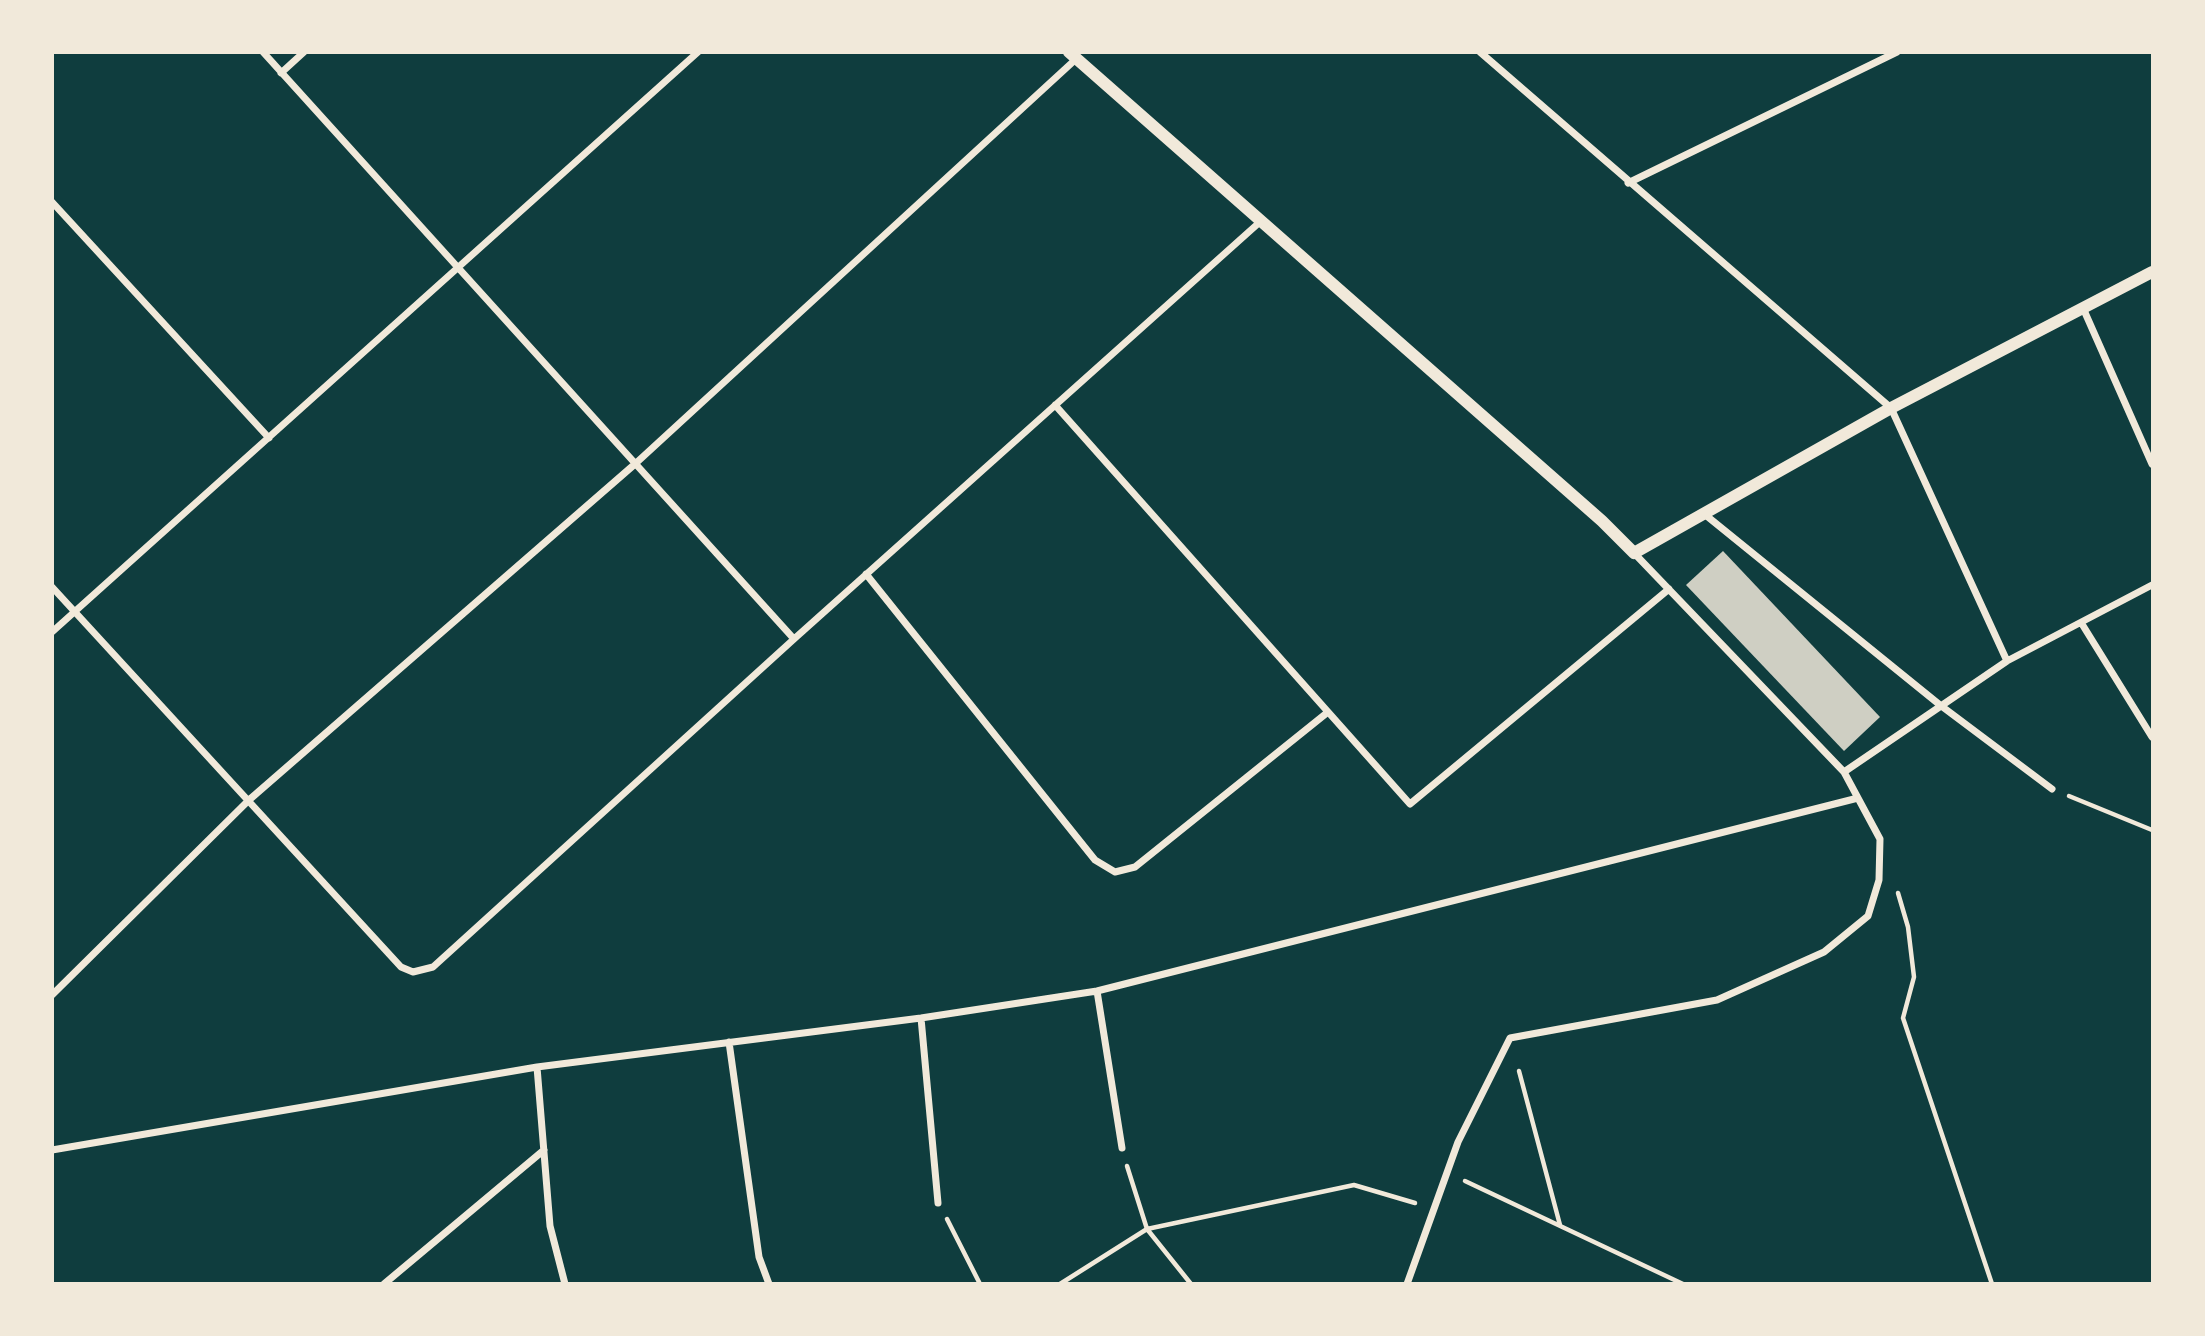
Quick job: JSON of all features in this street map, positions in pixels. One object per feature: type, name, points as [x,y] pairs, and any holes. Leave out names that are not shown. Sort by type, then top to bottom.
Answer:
[{"type":"street","points":[[262,52],[794,639]]},
{"type":"street","points":[[281,73],[304,52]]},
{"type":"street","points":[[52,632],[698,52]]},
{"type":"street","points":[[1480,52],[1628,183],[1891,408],[2007,661]]},
{"type":"street","points":[[1628,183],[1897,52]]},
{"type":"street","points":[[52,995],[249,800],[635,464],[1072,56],[1602,521],[1844,772],[1880,839],[1880,880],[1868,916],[1824,952],[1717,1000],[1510,1038],[1458,1142],[1407,1283]]},
{"type":"street","points":[[52,202],[269,438]]},
{"type":"street","points":[[52,587],[401,967],[413,972],[433,967],[866,574],[1261,222]]},
{"type":"street","points":[[1634,553],[1891,408],[2152,272]]},
{"type":"street","points":[[2083,308],[2152,464]]},
{"type":"street","points":[[1055,405],[1410,804],[1669,589]]},
{"type":"street","points":[[1703,513],[1940,705],[2052,789]]},
{"type":"street","points":[[866,574],[1095,860],[1115,872],[1135,867],[1328,712]]},
{"type":"street","points":[[1844,772],[2007,661],[2152,585]]},
{"type":"street","points":[[2082,624],[2152,737]]},
{"type":"street","points":[[52,1150],[537,1067],[922,1018],[1097,990],[1858,798]]},
{"type":"street","points":[[1097,990],[1122,1149]]},
{"type":"street","points":[[922,1018],[938,1203]]},
{"type":"street","points":[[729,1042],[759,1257],[769,1283]]},
{"type":"street","points":[[537,1067],[550,1226],[565,1283]]},
{"type":"street","points":[[384,1283],[544,1150]]},
{"type":"path","points":[[2052,789],[2152,830]]},
{"type":"path","points":[[1896,889],[1908,927],[1914,976],[1903,1018],[1992,1283]]},
{"type":"path","points":[[1510,1038],[1560,1226]]},
{"type":"path","points":[[1122,1149],[1147,1229],[1191,1283]]},
{"type":"path","points":[[1447,1172],[1683,1283]]},
{"type":"path","points":[[1060,1283],[1147,1229],[1354,1185],[1399,1197],[1432,1210]]},
{"type":"path","points":[[938,1203],[979,1283]]},
{"type":"building","points":[[1723,551],[1880,717],[1844,751],[1686,585]]}]
